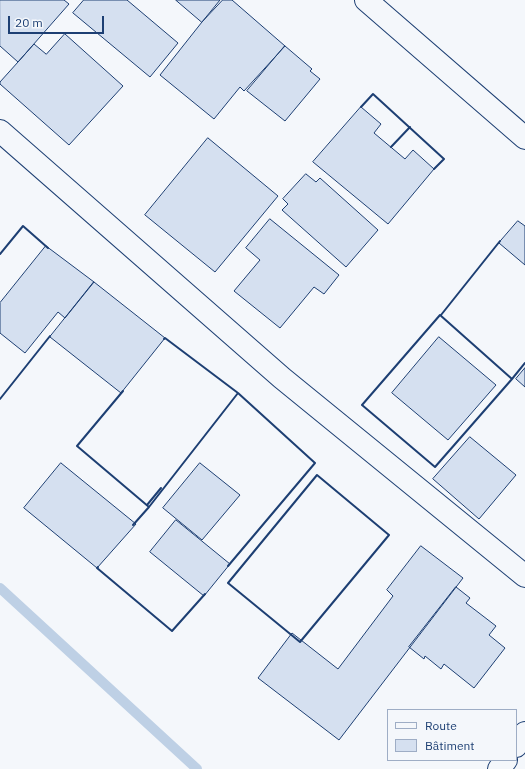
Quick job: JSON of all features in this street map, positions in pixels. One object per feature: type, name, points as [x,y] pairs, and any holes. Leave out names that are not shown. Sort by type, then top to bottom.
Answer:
[{"type":"street","points":[[366,0],[525,138]]},
{"type":"street","points":[[0,131],[282,378],[525,576]]},
{"type":"street","points":[[517,745],[525,733]]},
{"type":"street","points":[[499,769],[505,761]]},
{"type":"building","points":[[0,0],[64,0],[69,4],[18,62],[0,46]]},
{"type":"building","points":[[84,0],[127,0],[178,43],[150,77],[73,13]]},
{"type":"building","points":[[176,0],[220,0],[202,22]]},
{"type":"building","points":[[223,0],[232,0],[285,46],[244,91],[240,87],[214,119],[160,75],[202,22]]},
{"type":"building","points":[[65,34],[123,86],[69,145],[0,84],[0,82],[34,44],[46,54]]},
{"type":"building","points":[[285,46],[312,69],[310,71],[320,79],[285,121],[247,91]]},
{"type":"building","points":[[361,107],[381,124],[374,133],[405,159],[413,150],[434,169],[388,224],[313,162]]},
{"type":"building","points":[[208,138],[278,196],[215,272],[145,215]]},
{"type":"building","points":[[306,174],[316,182],[320,178],[378,230],[346,267],[282,210],[288,204],[283,199]]},
{"type":"building","points":[[270,219],[339,275],[324,294],[314,287],[280,328],[234,291],[260,260],[246,248]]},
{"type":"building","points":[[518,221],[525,226],[525,265],[499,243]]},
{"type":"building","points":[[46,246],[94,282],[65,318],[58,312],[25,353],[0,333],[0,303]]},
{"type":"building","points":[[94,282],[165,338],[121,393],[50,337]]},
{"type":"building","points":[[439,337],[496,385],[448,440],[392,393]]},
{"type":"building","points":[[525,368],[525,387],[516,379]]},
{"type":"building","points":[[470,437],[516,475],[479,519],[433,479]]},
{"type":"building","points":[[61,463],[136,524],[97,568],[24,508]]},
{"type":"building","points":[[200,463],[240,495],[202,540],[163,508]]},
{"type":"building","points":[[176,520],[230,564],[204,596],[150,552]]},
{"type":"building","points":[[421,546],[463,578],[339,740],[258,678],[292,633],[338,669],[393,596],[387,590]]},
{"type":"building","points":[[456,587],[470,598],[466,603],[496,626],[489,635],[505,648],[474,688],[444,664],[441,669],[425,656],[424,659],[409,647]]},
{"type":"waterway","points":[[0,588],[197,769]]},
{"type":"wall","points":[[361,107],[373,94],[444,159],[434,169]]},
{"type":"wall","points":[[391,147],[410,127]]},
{"type":"wall","points":[[0,254],[23,226],[48,248]]},
{"type":"wall","points":[[441,315],[500,241]]},
{"type":"wall","points":[[440,315],[512,379],[435,467],[362,405],[440,315]]},
{"type":"wall","points":[[0,399],[50,336]]},
{"type":"wall","points":[[164,339],[165,338],[238,393],[315,463],[228,566]]},
{"type":"wall","points":[[511,378],[512,379],[525,363]]},
{"type":"wall","points":[[123,391],[77,446],[149,507]]},
{"type":"wall","points":[[133,525],[149,507],[238,393]]},
{"type":"wall","points":[[317,475],[389,535],[300,642],[228,583],[317,475]]},
{"type":"wall","points":[[147,505],[161,488]]},
{"type":"wall","points":[[98,567],[97,568],[172,631],[205,594]]}]
